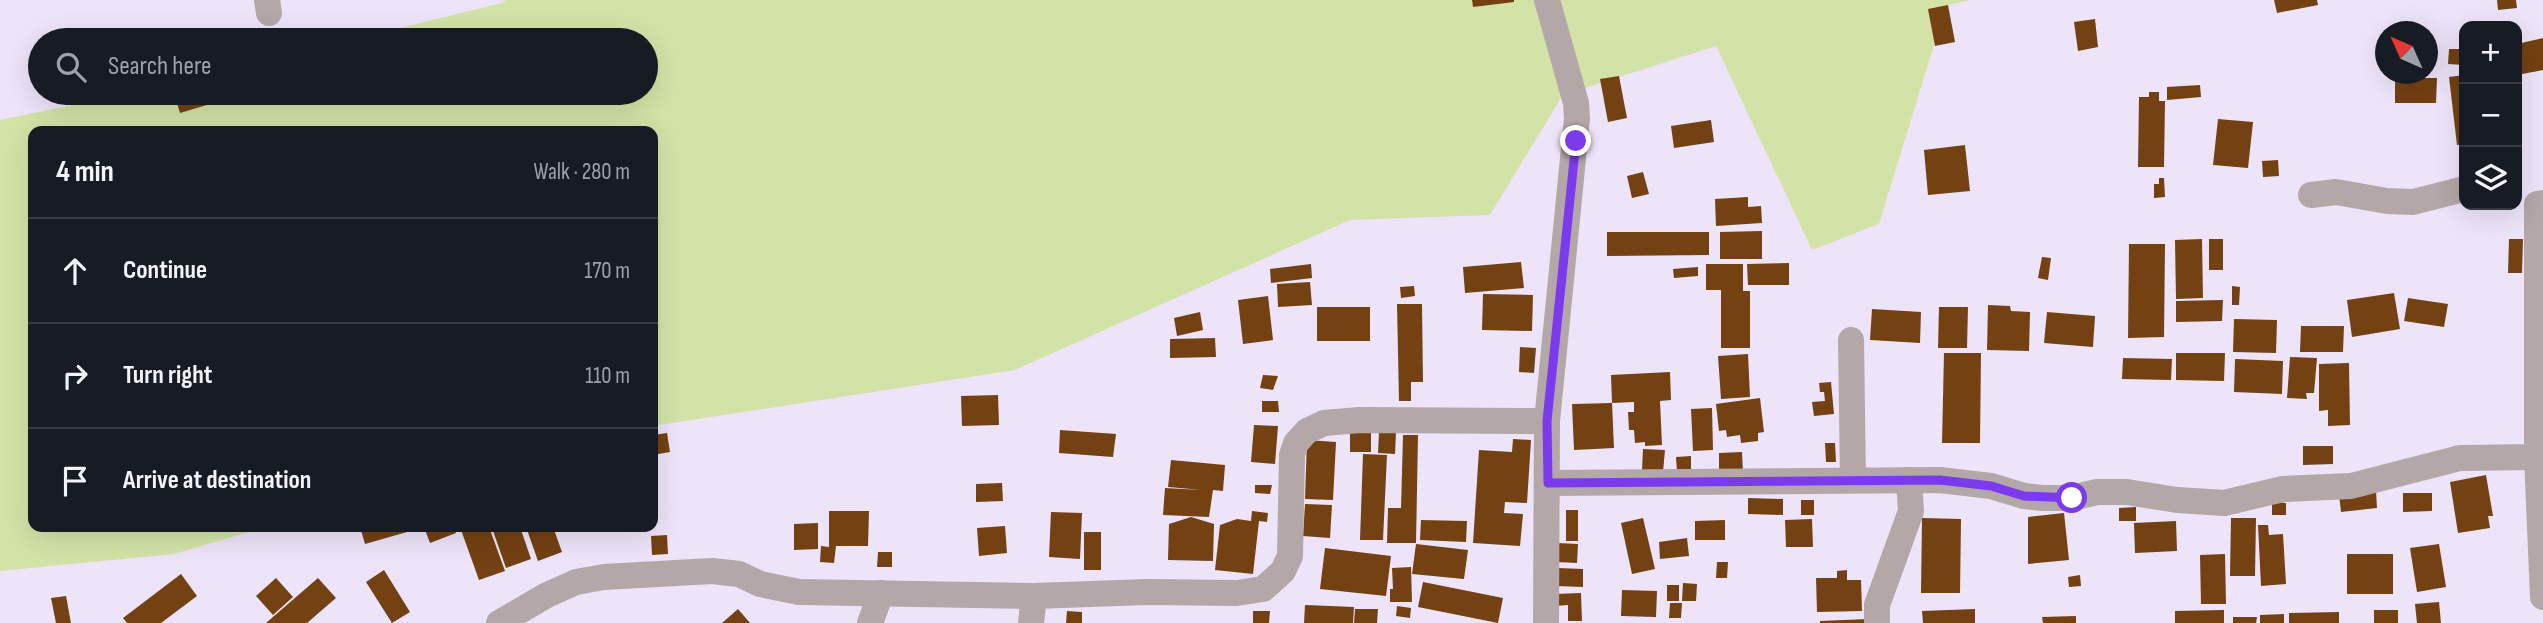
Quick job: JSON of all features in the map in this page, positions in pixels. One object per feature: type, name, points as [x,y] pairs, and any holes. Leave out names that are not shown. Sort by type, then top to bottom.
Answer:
[{"type":"street","points":[[1546,623],[1547,421],[1576,141],[1576,103],[1547,2]]},
{"type":"street","points":[[2311,195],[2336,192],[2387,201],[2413,202],[2459,190]]},
{"type":"street","points":[[2532,200],[2537,457],[2543,597]]},
{"type":"street","points":[[1851,340],[1853,480]]},
{"type":"street","points":[[499,623],[576,582],[604,577],[712,571],[739,574],[779,590],[1034,596],[1147,592],[1237,593],[1263,589],[1283,571],[1290,556],[1292,455],[1296,443],[1307,431],[1324,424],[1360,420],[1547,421]]},
{"type":"street","points":[[1548,483],[1940,480],[1991,486],[2024,496],[2042,498],[2072,498],[2097,492],[2126,492],[2177,500],[2224,503],[2283,489],[2351,486],[2460,458],[2537,457]]},
{"type":"street","points":[[1877,623],[1877,605],[1911,511],[1909,480]]},
{"type":"street","points":[[870,623],[881,593]]},
{"type":"street","points":[[1031,623],[1034,596]]},
{"type":"green space","points":[[506,0],[1970,0],[1946,6],[1879,224],[1812,250],[1716,46],[1563,95],[1490,215],[1350,220],[1015,370],[658,425],[658,126],[28,126],[28,532],[249,532],[174,554],[0,571],[0,120],[73,105],[658,105],[658,28],[400,28]]},
{"type":"building","points":[[1472,0],[1514,0],[1514,2],[1473,7]]},
{"type":"building","points":[[2274,0],[2317,0],[2318,5],[2277,13]]},
{"type":"building","points":[[2497,0],[2516,0],[2517,8],[2498,10]]},
{"type":"building","points":[[1948,5],[1955,42],[1935,46],[1928,9]]},
{"type":"building","points":[[2095,19],[2098,47],[2078,51],[2074,22]]},
{"type":"building","points":[[2543,38],[2543,70],[2522,74],[2522,43]]},
{"type":"building","points":[[2449,49],[2459,49],[2459,65],[2448,64]]},
{"type":"building","points":[[1619,76],[1627,118],[1608,122],[1600,79]]},
{"type":"building","points":[[2459,76],[2457,145],[2449,77]]},
{"type":"building","points":[[2395,84],[2437,84],[2436,103],[2395,103]]},
{"type":"building","points":[[2200,85],[2201,97],[2167,100],[2167,87]]},
{"type":"building","points":[[2149,92],[2159,92],[2159,101],[2165,101],[2164,167],[2138,167],[2139,97],[2149,97]]},
{"type":"building","points":[[178,105],[207,105],[180,113]]},
{"type":"building","points":[[2218,119],[2253,122],[2248,168],[2213,165]]},
{"type":"building","points":[[1711,120],[1714,142],[1674,148],[1671,126]]},
{"type":"building","points":[[1965,145],[1970,191],[1928,195],[1924,150]]},
{"type":"building","points":[[2278,160],[2279,176],[2263,177],[2262,161]]},
{"type":"building","points":[[1643,172],[1649,194],[1632,198],[1627,176]]},
{"type":"building","points":[[2159,178],[2164,178],[2165,197],[2154,198],[2154,184],[2159,184]]},
{"type":"building","points":[[1748,197],[1748,207],[1761,206],[1762,223],[1716,226],[1715,199]]},
{"type":"building","points":[[1762,231],[1762,259],[1720,259],[1720,232]]},
{"type":"building","points":[[1607,232],[1709,232],[1709,255],[1607,256]]},
{"type":"building","points":[[2202,239],[2203,298],[2176,299],[2175,240]]},
{"type":"building","points":[[2209,239],[2223,239],[2223,270],[2209,270]]},
{"type":"building","points":[[2509,239],[2523,239],[2522,273],[2508,273]]},
{"type":"building","points":[[2129,244],[2165,244],[2164,337],[2128,338]]},
{"type":"building","points":[[2042,257],[2051,258],[2048,280],[2038,278]]},
{"type":"building","points":[[1521,262],[1524,288],[1465,293],[1463,267]]},
{"type":"building","points":[[1789,263],[1789,285],[1748,285],[1747,264]]},
{"type":"building","points":[[1311,264],[1312,278],[1271,283],[1270,269]]},
{"type":"building","points":[[1706,264],[1743,264],[1743,291],[1750,291],[1750,348],[1721,348],[1721,290],[1706,290]]},
{"type":"building","points":[[1698,267],[1698,276],[1674,278],[1673,269]]},
{"type":"building","points":[[1310,282],[1312,305],[1278,307],[1277,284]]},
{"type":"building","points":[[1414,286],[1415,296],[1401,298],[1400,287]]},
{"type":"building","points":[[2232,286],[2240,287],[2239,305],[2232,305]]},
{"type":"building","points":[[2394,293],[2400,329],[2352,337],[2347,300]]},
{"type":"building","points":[[1483,294],[1533,295],[1532,331],[1482,330]]},
{"type":"building","points":[[1268,296],[1273,340],[1243,344],[1238,300]]},
{"type":"building","points":[[2408,298],[2448,304],[2444,327],[2404,321]]},
{"type":"building","points":[[2223,300],[2222,321],[2176,322],[2176,301]]},
{"type":"building","points":[[1397,304],[1422,304],[1423,382],[1411,382],[1411,401],[1399,401]]},
{"type":"building","points":[[1988,305],[2010,306],[2011,311],[2030,312],[2029,351],[1987,350]]},
{"type":"building","points":[[1317,307],[1370,307],[1370,341],[1317,341]]},
{"type":"building","points":[[1939,307],[1968,307],[1967,348],[1938,348]]},
{"type":"building","points":[[1872,309],[1921,312],[1920,343],[1870,340]]},
{"type":"building","points":[[1200,312],[1203,330],[1177,336],[1174,318]]},
{"type":"building","points":[[2047,312],[2095,316],[2093,347],[2044,343]]},
{"type":"building","points":[[2234,319],[2277,320],[2276,353],[2233,352]]},
{"type":"building","points":[[2301,326],[2344,326],[2343,352],[2300,352]]},
{"type":"building","points":[[1215,338],[1216,357],[1170,358],[1170,339]]},
{"type":"building","points":[[1520,347],[1536,348],[1534,373],[1519,372]]},
{"type":"building","points":[[1944,353],[1981,353],[1980,443],[1942,443]]},
{"type":"building","points":[[2176,353],[2225,353],[2224,381],[2176,380]]},
{"type":"building","points":[[1748,354],[1750,397],[1721,399],[1718,356]]},
{"type":"building","points":[[2290,357],[2317,358],[2314,393],[2306,393],[2307,399],[2287,398]]},
{"type":"building","points":[[2123,358],[2172,359],[2171,380],[2122,379]]},
{"type":"building","points":[[2235,359],[2283,361],[2282,394],[2234,392]]},
{"type":"building","points":[[2349,363],[2350,425],[2328,426],[2328,410],[2319,411],[2319,364]]},
{"type":"building","points":[[1670,372],[1671,400],[1660,401],[1662,445],[1645,446],[1645,442],[1635,443],[1634,430],[1629,430],[1628,412],[1634,412],[1634,402],[1612,403],[1611,375]]},
{"type":"building","points":[[1263,375],[1278,376],[1273,390],[1260,388]]},
{"type":"building","points":[[1831,382],[1834,414],[1814,416],[1812,402],[1825,401],[1819,383]]},
{"type":"building","points":[[998,395],[999,425],[962,426],[961,396]]},
{"type":"building","points":[[1760,398],[1764,432],[1758,433],[1758,441],[1741,443],[1740,435],[1727,437],[1726,430],[1719,431],[1716,404]]},
{"type":"building","points":[[1262,401],[1278,401],[1279,412],[1262,412]]},
{"type":"building","points":[[1612,403],[1614,448],[1574,450],[1572,404]]},
{"type":"building","points":[[1712,408],[1713,450],[1693,451],[1691,409]]},
{"type":"building","points":[[1254,425],[1278,426],[1275,464],[1251,462]]},
{"type":"building","points":[[1060,430],[1116,434],[1113,457],[1059,453]]},
{"type":"building","points":[[1350,432],[1371,432],[1371,452],[1350,452]]},
{"type":"building","points":[[1379,432],[1396,432],[1395,454],[1378,453]]},
{"type":"building","points":[[667,433],[670,452],[658,454],[658,434]]},
{"type":"building","points":[[1403,435],[1418,435],[1416,543],[1387,543],[1388,508],[1401,508]]},
{"type":"building","points":[[1513,439],[1531,440],[1527,503],[1505,502],[1504,513],[1523,514],[1520,546],[1473,543],[1479,450],[1512,452]]},
{"type":"building","points":[[1307,440],[1336,442],[1333,500],[1305,499]]},
{"type":"building","points":[[1825,443],[1835,443],[1836,462],[1826,462]]},
{"type":"building","points":[[2303,446],[2333,446],[2333,464],[2303,465]]},
{"type":"building","points":[[1643,449],[1665,450],[1663,472],[1642,471]]},
{"type":"building","points":[[1742,452],[1743,473],[1719,474],[1719,453]]},
{"type":"building","points":[[1363,454],[1387,455],[1383,540],[1360,540]]},
{"type":"building","points":[[1691,456],[1691,471],[1677,472],[1676,457]]},
{"type":"building","points":[[1171,460],[1225,465],[1223,491],[1213,490],[1209,517],[1163,515],[1165,488],[1202,490],[1168,487]]},
{"type":"building","points":[[2486,475],[2493,516],[2488,516],[2490,528],[2458,533],[2450,482]]},
{"type":"building","points":[[1002,483],[1003,501],[976,502],[976,484]]},
{"type":"building","points":[[1255,485],[1272,485],[1270,494],[1255,493]]},
{"type":"building","points":[[2376,491],[2377,508],[2341,512],[2339,494]]},
{"type":"building","points":[[2403,493],[2432,493],[2432,511],[2403,512]]},
{"type":"building","points":[[1748,498],[1783,499],[1783,515],[1748,514]]},
{"type":"building","points":[[1801,500],[1814,500],[1814,515],[1801,515]]},
{"type":"building","points":[[2272,502],[2286,503],[2286,515],[2272,515]]},
{"type":"building","points":[[1305,504],[1332,505],[1330,538],[1303,536]]},
{"type":"building","points":[[2136,507],[2136,521],[2119,521],[2119,508]]},
{"type":"building","points":[[1566,510],[1578,510],[1578,541],[1566,541]]},
{"type":"building","points":[[829,511],[869,511],[868,546],[836,546],[834,563],[820,562],[821,546],[829,547]]},
{"type":"building","points":[[1252,511],[1268,513],[1267,522],[1259,521],[1253,574],[1215,570],[1220,525],[1237,519],[1251,521]]},
{"type":"building","points":[[1051,512],[1082,513],[1080,559],[1049,557]]},
{"type":"building","points":[[2064,513],[2069,560],[2028,564],[2028,517]]},
{"type":"building","points":[[1191,517],[1214,524],[1213,561],[1168,560],[1169,524]]},
{"type":"building","points":[[1643,518],[1655,569],[1632,574],[1621,523]]},
{"type":"building","points":[[1922,518],[1961,519],[1960,593],[1921,593]]},
{"type":"building","points":[[2231,518],[2256,518],[2255,576],[2230,576]]},
{"type":"building","points":[[1812,519],[1813,547],[1786,547],[1785,520]]},
{"type":"building","points":[[1421,520],[1467,521],[1466,542],[1420,540]]},
{"type":"building","points":[[1725,520],[1725,540],[1695,540],[1695,521]]},
{"type":"building","points":[[2176,521],[2177,551],[2135,553],[2134,523]]},
{"type":"building","points":[[818,523],[818,549],[794,550],[794,524]]},
{"type":"building","points":[[2258,525],[2268,525],[2269,535],[2283,534],[2286,584],[2261,586]]},
{"type":"building","points":[[1005,526],[1007,553],[979,556],[977,528]]},
{"type":"building","points":[[361,532],[407,532],[365,544]]},
{"type":"building","points":[[426,532],[456,532],[456,533],[430,543]]},
{"type":"building","points":[[462,532],[491,532],[505,571],[479,580]]},
{"type":"building","points":[[493,532],[522,532],[531,559],[506,568]]},
{"type":"building","points":[[528,532],[555,532],[562,552],[538,561]]},
{"type":"building","points":[[1084,532],[1101,532],[1101,570],[1084,570]]},
{"type":"building","points":[[667,535],[668,554],[652,555],[651,536]]},
{"type":"building","points":[[1687,538],[1689,556],[1660,559],[1659,542]]},
{"type":"building","points":[[1557,543],[1578,544],[1577,563],[1556,562]]},
{"type":"building","points":[[1416,544],[1468,550],[1464,579],[1412,574]]},
{"type":"building","points":[[2439,544],[2446,587],[2417,592],[2410,548]]},
{"type":"building","points":[[1325,548],[1391,556],[1386,596],[1320,589]]},
{"type":"building","points":[[878,552],[892,552],[892,567],[877,567]]},
{"type":"building","points":[[2225,554],[2226,604],[2201,604],[2200,555]]},
{"type":"building","points":[[2347,554],[2393,554],[2393,594],[2347,594]]},
{"type":"building","points":[[1717,562],[1728,562],[1727,578],[1716,578]]},
{"type":"building","points":[[1411,567],[1412,602],[1390,602],[1390,589],[1393,589],[1392,568]]},
{"type":"building","points":[[1557,568],[1583,569],[1583,587],[1556,586]]},
{"type":"building","points":[[384,570],[410,612],[392,623],[366,582]]},
{"type":"building","points":[[1847,570],[1847,580],[1861,580],[1862,611],[1817,612],[1816,578],[1837,578],[1837,571]]},
{"type":"building","points":[[181,574],[197,596],[161,623],[127,623],[123,618]]},
{"type":"building","points":[[2080,575],[2081,586],[2069,587],[2068,577]]},
{"type":"building","points":[[276,578],[293,597],[273,615],[256,596]]},
{"type":"building","points":[[318,578],[336,598],[307,623],[266,623]]},
{"type":"building","points":[[1423,582],[1503,598],[1498,623],[1418,607]]},
{"type":"building","points":[[1683,583],[1697,584],[1696,601],[1682,601]]},
{"type":"building","points":[[1667,585],[1679,585],[1679,601],[1667,601]]},
{"type":"building","points":[[1622,590],[1657,591],[1656,617],[1621,616]]},
{"type":"building","points":[[1581,593],[1582,621],[1568,621],[1568,605],[1555,606],[1555,594]]},
{"type":"building","points":[[66,596],[71,623],[56,623],[51,598]]},
{"type":"building","points":[[2439,602],[2441,623],[2417,623],[2415,604]]},
{"type":"building","points":[[1670,603],[1682,603],[1681,618],[1669,618]]},
{"type":"building","points":[[1305,605],[1354,607],[1353,623],[1304,623]]},
{"type":"building","points":[[1397,606],[1411,608],[1410,618],[1396,616]]},
{"type":"building","points":[[738,609],[750,623],[722,623]]},
{"type":"building","points":[[1355,609],[1378,609],[1377,623],[1354,623]]},
{"type":"building","points":[[1975,609],[1975,623],[1923,623],[1922,611]]},
{"type":"building","points":[[2224,610],[2224,623],[2175,623],[2175,611]]},
{"type":"building","points":[[2374,610],[2398,610],[2398,623],[2374,623]]},
{"type":"building","points":[[1067,611],[1082,612],[1082,623],[1066,623]]},
{"type":"building","points":[[1253,611],[1270,611],[1269,623],[1253,623]]},
{"type":"building","points":[[2339,612],[2339,623],[2289,623],[2289,613]]},
{"type":"building","points":[[2284,614],[2284,623],[2260,623],[2260,615]]},
{"type":"building","points":[[2076,616],[2076,623],[2043,623],[2042,617]]},
{"type":"building","points":[[2233,617],[2257,617],[2256,623],[2233,623]]},
{"type":"building","points":[[1868,619],[1868,623],[1820,623],[1820,621]]},
{"type":"route","points":[[1576,141],[1547,421],[1548,483],[1940,480],[1991,486],[2024,496],[2072,498]]}]
